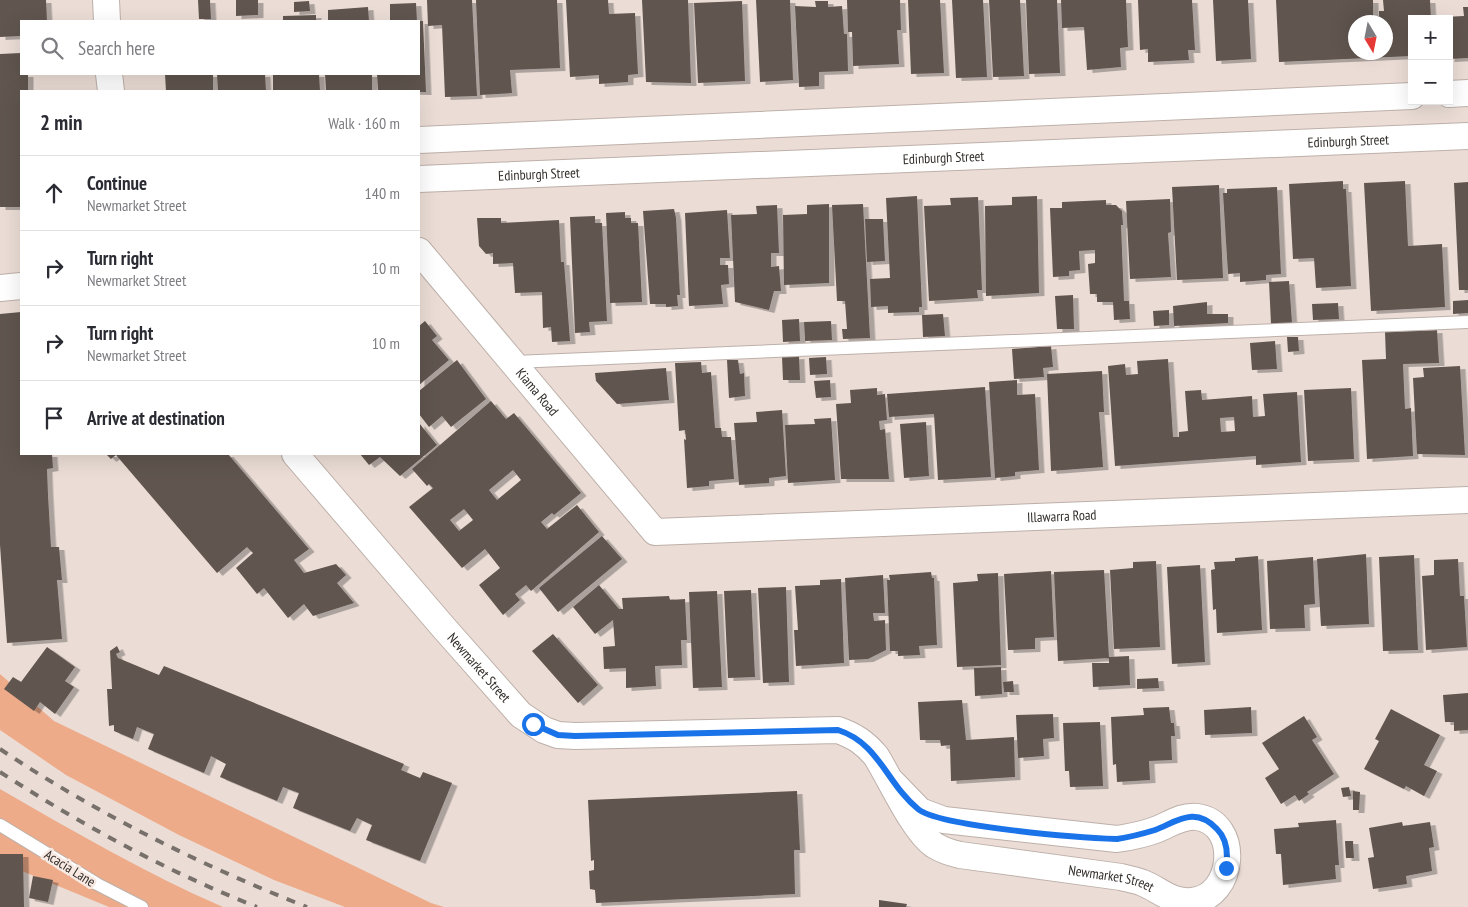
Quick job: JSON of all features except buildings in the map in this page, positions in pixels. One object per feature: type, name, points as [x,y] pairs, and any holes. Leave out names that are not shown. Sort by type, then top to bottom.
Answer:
[{"type":"street","points":[[106,0],[107,20]]},
{"type":"street","points":[[1453,94],[1468,94]]},
{"type":"street","points":[[420,140],[1408,96]]},
{"type":"street","name":"Edinburgh Street","points":[[420,179],[1468,136]]},
{"type":"street","name":"Kiama Road","points":[[420,252],[655,532]]},
{"type":"street","points":[[0,288],[20,286]]},
{"type":"street","name":"Newmarket Street","points":[[296,455],[444,628],[521,715],[533,724],[558,735],[575,736],[838,730],[851,734],[867,746],[928,839],[945,851],[960,855],[1121,877],[1142,883],[1168,898],[1186,902],[1200,900],[1215,891],[1226,868],[1228,852],[1221,832],[1204,818],[1189,816],[1140,835],[1117,839],[970,824],[944,820],[920,811],[891,781]]},
{"type":"street","name":"Illawarra Road","points":[[655,532],[1468,500]]},
{"type":"lane","points":[[512,362],[1468,322]]},
{"type":"lane","name":"Acacia Lane","points":[[0,825],[97,884],[142,907]]},
{"type":"shaded area","points":[[0,674],[54,721],[431,903],[444,907],[345,907],[274,880],[179,835],[66,775],[0,730]]},
{"type":"shaded area","points":[[0,789],[137,866],[223,907],[109,907],[0,862]]},
{"type":"railway","points":[[0,749],[73,795],[149,836],[227,874],[307,907]]},
{"type":"railway","points":[[0,772],[93,829],[125,846],[190,878],[257,907]]},
{"type":"route","points":[[533,724],[558,735],[575,736],[838,730],[851,734],[867,746],[876,756],[891,781],[909,802],[930,816],[970,824],[1097,839],[1128,838],[1157,829],[1181,818],[1189,816],[1204,818],[1221,832],[1228,852],[1226,868]]}]
